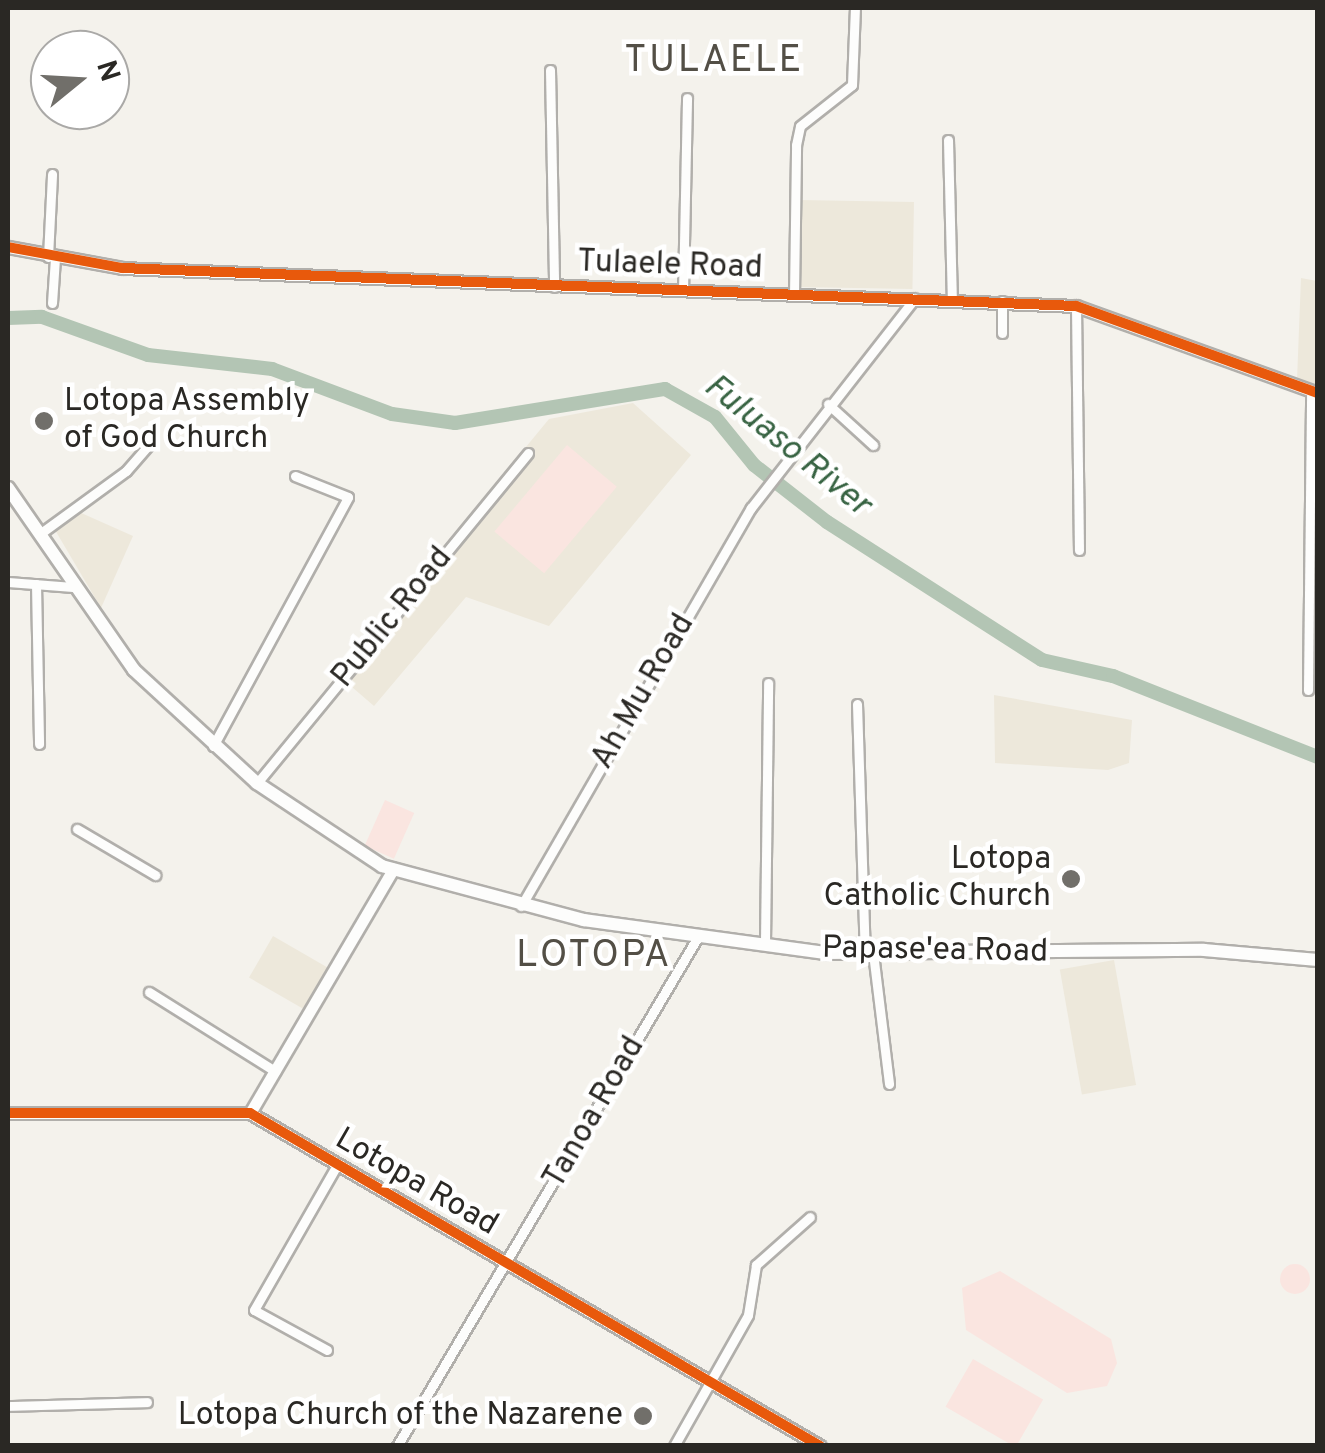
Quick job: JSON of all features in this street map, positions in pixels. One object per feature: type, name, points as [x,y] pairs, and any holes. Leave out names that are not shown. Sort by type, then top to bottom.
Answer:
[{"type":"main road","name":"Papase'ea Road","points":[[8,488],[42,533],[108,640],[212,746],[257,783],[393,869],[521,906],[765,942],[869,952],[1204,950],[1318,960]]},
{"type":"street","points":[[794,295],[800,126],[852,85],[856,8]]},
{"type":"street","points":[[550,70],[554,287]]},
{"type":"street","points":[[683,292],[688,98]]},
{"type":"street","points":[[948,140],[952,299]]},
{"type":"street","points":[[52,174],[52,304]]},
{"type":"street","name":"Tulaele Road","points":[[8,247],[52,258],[554,287],[916,297],[1076,306],[1314,393]]},
{"type":"street","points":[[874,445],[828,404],[916,297]]},
{"type":"street","points":[[1002,301],[1002,333]]},
{"type":"street","points":[[1076,306],[1079,550]]},
{"type":"street","points":[[1308,690],[1314,393]]},
{"type":"street","name":"Ah Mu Road","points":[[521,906],[770,480],[828,404]]},
{"type":"street","points":[[42,533],[126,471],[153,440]]},
{"type":"street","name":"Public Road","points":[[257,783],[528,453]]},
{"type":"street","points":[[212,746],[348,497],[296,476]]},
{"type":"street","points":[[8,582],[72,587]]},
{"type":"street","points":[[36,584],[39,744]]},
{"type":"street","points":[[765,942],[768,683]]},
{"type":"street","points":[[857,704],[869,952],[889,1084]]},
{"type":"street","points":[[77,830],[155,875]]},
{"type":"street","points":[[8,1112],[250,1113],[393,869]]},
{"type":"street","name":"Tanoa Road","points":[[397,1446],[700,935]]},
{"type":"street","points":[[149,992],[275,1071]]},
{"type":"street","name":"Lotopa Road","points":[[250,1113],[336,1167],[820,1446]]},
{"type":"street","points":[[328,1350],[254,1310],[336,1167]]},
{"type":"street","points":[[674,1446],[748,1314],[756,1265],[810,1217]]},
{"type":"street","points":[[8,1406],[147,1402]]},
{"type":"shaded area","points":[[799,200],[914,202],[912,289],[797,287]]},
{"type":"shaded area","points":[[1301,278],[1317,281],[1317,385],[1297,380]]},
{"type":"shaded area","points":[[633,403],[691,455],[549,626],[466,597],[374,706],[338,675],[549,419]]},
{"type":"shaded area","points":[[567,445],[617,487],[544,573],[494,532]]},
{"type":"shaded area","points":[[79,512],[133,536],[101,608],[55,530]]},
{"type":"shaded area","points":[[994,695],[1132,720],[1129,763],[1108,770],[995,763]]},
{"type":"shaded area","points":[[385,800],[414,813],[394,859],[365,846]]},
{"type":"shaded area","points":[[273,936],[328,968],[304,1010],[249,978]]},
{"type":"shaded area","points":[[1114,960],[1136,1085],[1082,1095],[1060,970]]},
{"type":"shaded area","points":[[1295,1264],[1306,1268],[1310,1279],[1306,1290],[1295,1294],[1284,1290],[1280,1279],[1284,1268]]},
{"type":"shaded area","points":[[1000,1271],[1111,1339],[1117,1363],[1107,1386],[1067,1393],[966,1330],[962,1288]]},
{"type":"shaded area","points":[[973,1359],[1043,1400],[1016,1446],[946,1407]]},
{"type":"waterway","name":"Fuluaso River","points":[[8,318],[42,317],[148,355],[272,369],[392,414],[455,423],[665,389],[715,417],[754,465],[827,522],[1042,660],[1113,676],[1318,757]]},
{"type":"cycle path","points":[[8,247],[122,268],[1076,306],[1318,393]]},
{"type":"cycle path","points":[[8,1113],[250,1113],[820,1446]]},
{"type":"place","name":"Lotopa Assembly of God Church","points":[[44,421]]},
{"type":"place","name":"Lotopa Catholic Church","points":[[1071,879]]},
{"type":"place","name":"Lotopa Church of the Nazarene","points":[[643,1416]]},
{"type":"district","name":"TULAELE","points":[[714,62]]},
{"type":"district","name":"LOTOPA","points":[[594,957]]}]
